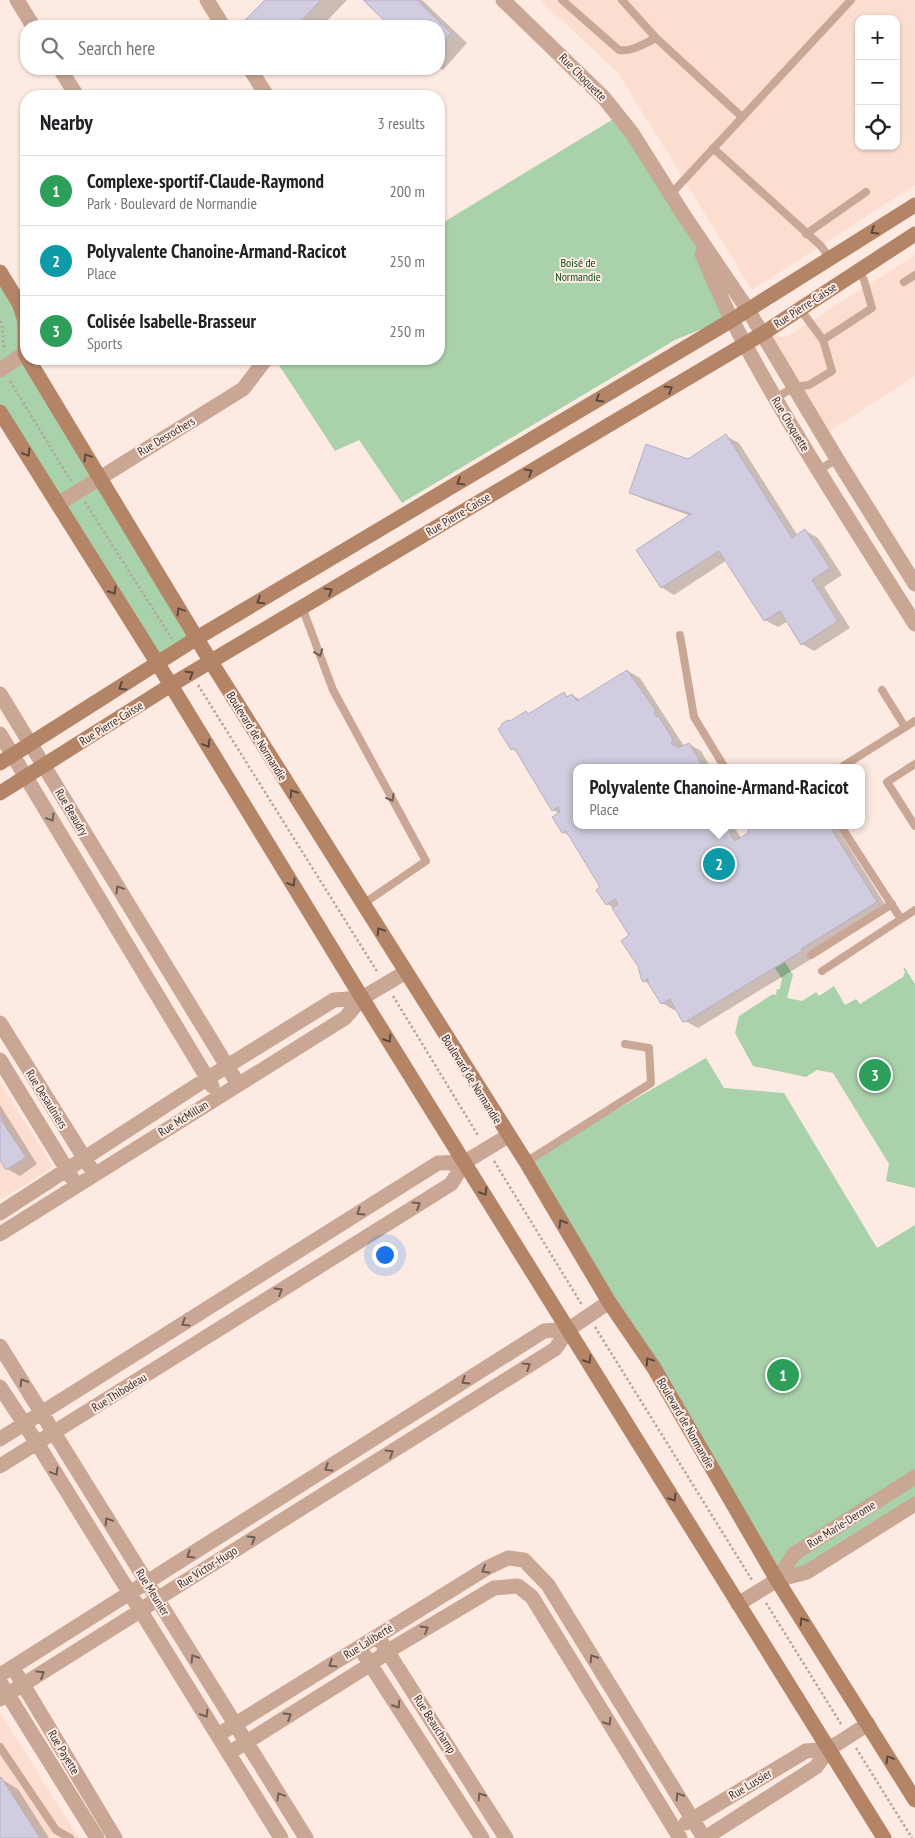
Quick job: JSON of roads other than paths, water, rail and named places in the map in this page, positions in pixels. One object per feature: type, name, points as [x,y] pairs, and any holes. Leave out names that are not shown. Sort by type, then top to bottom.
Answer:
[{"type":"street","points":[[17,0],[29,20]]},
{"type":"street","points":[[207,0],[219,20]]},
{"type":"street","name":"Rue Choquette","points":[[503,0],[604,98],[632,132],[683,214],[748,310],[837,460],[915,584]]},
{"type":"street","points":[[64,75],[73,90]]},
{"type":"street","points":[[254,75],[262,90]]},
{"type":"street","name":"Rue Pierre-Caisse","points":[[6,759],[197,638],[732,320],[915,204]]},
{"type":"street","name":"Rue Choquette","points":[[683,214],[732,320],[776,398],[915,624]]},
{"type":"street","name":"Rue Pierre-Caisse","points":[[0,793],[171,685],[762,334],[915,234]]},
{"type":"street","points":[[0,272],[20,306]]},
{"type":"street","points":[[3,368],[20,359]]},
{"type":"street","name":"Boulevard de Normandie","points":[[31,365],[211,662],[526,1162],[609,1302],[654,1368],[778,1580],[915,1800]]},
{"type":"street","name":"Rue Desrochers","points":[[58,504],[243,388],[261,365]]},
{"type":"street","points":[[0,412],[158,664],[362,998],[884,1838]]},
{"type":"street","points":[[496,460],[509,484]]},
{"type":"street","points":[[413,510],[425,534]]},
{"type":"street","points":[[338,554],[351,578]]},
{"type":"street","points":[[288,584],[302,607]]},
{"type":"street","name":"Rue Beaudry","points":[[0,694],[238,1084]]},
{"type":"street","name":"Rue Beaudry","points":[[0,734],[6,759],[26,777],[218,1096]]},
{"type":"street","points":[[124,942],[144,930]]},
{"type":"street","name":"Rue McMillan","points":[[0,1234],[345,1018],[362,998],[406,972]]},
{"type":"street","name":"Rue McMillan","points":[[0,1214],[208,1078],[334,1000],[362,998]]},
{"type":"street","name":"Rue Desaulniers","points":[[0,1023],[94,1175]]},
{"type":"street","name":"Rue Desaulniers","points":[[0,1060],[76,1186]]},
{"type":"street","name":"Rue Thibodeau","points":[[0,1466],[237,1316],[451,1184],[465,1162],[508,1136]]},
{"type":"street","name":"Rue Thibodeau","points":[[0,1439],[438,1162],[465,1162]]},
{"type":"street","points":[[226,1297],[237,1316]]},
{"type":"street","name":"Rue Victor-Hugo","points":[[3,1692],[23,1685],[555,1349],[569,1329],[609,1302]]},
{"type":"street","name":"Rue Victor-Hugo","points":[[0,1675],[544,1331],[569,1329]]},
{"type":"street","name":"Rue Meunier","points":[[0,1346],[306,1838]]},
{"type":"street","name":"Rue Meunier","points":[[0,1387],[37,1443],[281,1838]]},
{"type":"street","points":[[354,1452],[364,1469]]},
{"type":"street","name":"Rue Marie-Derome","points":[[778,1580],[794,1554],[915,1477]]},
{"type":"street","name":"Rue Marie-Derome","points":[[738,1604],[778,1580],[807,1572],[915,1504]]},
{"type":"street","name":"Rue Laliberté","points":[[218,1735],[487,1568],[508,1558],[521,1560]]},
{"type":"street","points":[[677,1834],[532,1597],[518,1586],[521,1560],[524,1560],[548,1585],[704,1838]]},
{"type":"street","name":"Rue Laliberté","points":[[229,1753],[371,1664],[388,1651],[494,1588],[518,1586]]},
{"type":"street","name":"Rue Beauchamp","points":[[376,1636],[388,1651],[506,1838]]},
{"type":"street","name":"Rue Beauchamp","points":[[358,1647],[371,1664],[482,1838]]},
{"type":"street","name":"Rue Payette","points":[[13,1666],[115,1838]]},
{"type":"street","name":"Rue Payette","points":[[3,1692],[98,1838]]},
{"type":"street","name":"Rue Lussier","points":[[704,1838],[816,1767],[829,1749],[868,1724]]},
{"type":"street","name":"Rue Lussier","points":[[677,1834],[692,1819],[806,1751],[829,1749]]},
{"type":"street","points":[[474,1824],[492,1814]]},
{"type":"lane","points":[[562,0],[619,50],[624,51],[636,48],[656,38]]},
{"type":"lane","points":[[622,0],[656,38],[742,117]]},
{"type":"lane","points":[[671,194],[851,0]]},
{"type":"lane","points":[[714,148],[820,245],[830,258]]},
{"type":"lane","points":[[806,234],[866,192]]},
{"type":"lane","points":[[823,340],[872,308],[864,280],[858,270]]},
{"type":"lane","points":[[904,282],[915,275]]},
{"type":"lane","points":[[776,398],[794,387],[809,385],[832,371],[823,340],[800,308]]},
{"type":"lane","points":[[819,470],[837,460]]},
{"type":"lane","points":[[302,607],[333,690],[426,861],[363,904]]},
{"type":"lane","points":[[680,635],[694,717],[723,764]]},
{"type":"lane","points":[[882,690],[905,727]]},
{"type":"lane","points":[[846,764],[915,721]]},
{"type":"lane","points":[[915,764],[887,782],[915,826]]},
{"type":"lane","points":[[843,829],[901,919]]},
{"type":"lane","points":[[811,955],[892,904]]},
{"type":"lane","points":[[822,971],[915,910]]},
{"type":"lane","points":[[526,1162],[651,1083],[649,1048],[625,1044]]},
{"type":"lane","points":[[0,1747],[56,1830],[70,1838]]},
{"type":"place","name":"Polyvalente Chanoine-Armand-Racicot","points":[[719,864]]},
{"type":"place","name":"Colisée Isabelle-Brasseur","points":[[875,1075]]},
{"type":"place","name":"Complexe-sportif-Claude-Raymond","points":[[783,1375]]},
{"type":"park label","name":"Boisé de Normandie","points":[[578,269]]}]
